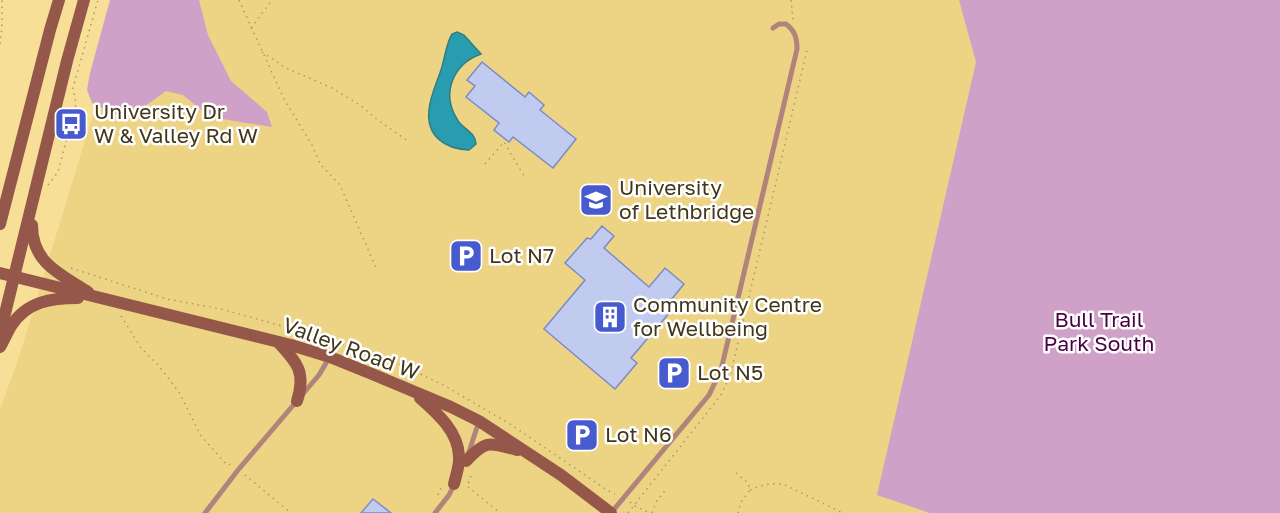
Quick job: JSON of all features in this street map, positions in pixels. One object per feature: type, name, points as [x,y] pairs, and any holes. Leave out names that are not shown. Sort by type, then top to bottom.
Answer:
[{"type":"street","points":[[0,224],[59,0]]},
{"type":"street","points":[[0,334],[66,61],[84,0]]},
{"type":"street","points":[[0,203],[10,184]]},
{"type":"street","points":[[31,209],[32,237],[40,256],[48,265],[97,297]]},
{"type":"street","name":"Valley Road W","points":[[0,273],[330,357],[451,407],[479,421],[529,453],[611,513]]},
{"type":"street","points":[[0,347],[12,324],[30,307],[55,298],[97,297]]},
{"type":"street","points":[[277,342],[289,354],[300,375],[302,384],[297,401]]},
{"type":"street","points":[[410,390],[439,415],[452,435],[459,456],[458,468],[449,483]]},
{"type":"street","points":[[466,461],[478,448],[486,444],[529,453]]},
{"type":"lane","points":[[611,513],[709,395],[721,370],[797,50],[793,30],[786,24],[779,24],[773,28]]},
{"type":"lane","points":[[205,513],[238,470],[319,375],[330,357]]},
{"type":"lane","points":[[435,513],[449,495],[449,483],[466,461],[479,421]]},
{"type":"path","points":[[0,45],[2,0]]},
{"type":"path","points":[[46,193],[48,184],[58,172],[76,104],[73,88],[98,0]]},
{"type":"path","points":[[239,0],[284,99],[312,145],[320,164],[340,185],[377,270]]},
{"type":"path","points":[[251,28],[272,0]]},
{"type":"path","points":[[791,0],[793,30]]},
{"type":"path","points":[[262,51],[286,68],[332,88],[360,105],[379,122],[408,141]]},
{"type":"path","points":[[485,164],[504,142],[524,176]]},
{"type":"path","points":[[120,314],[141,348],[179,392],[201,436],[227,465],[231,464],[291,513]]},
{"type":"path","points":[[736,473],[748,483],[750,490]]},
{"type":"path","points":[[471,476],[467,486],[500,513]]},
{"type":"path","points":[[436,500],[449,483]]},
{"type":"path","points":[[738,513],[741,502],[750,490],[777,483],[843,513]]},
{"type":"path","points":[[624,497],[635,506],[651,513],[667,488]]},
{"type":"shaded area","name":"University of Lethbridge","points":[[128,0],[1004,0],[1280,513],[0,513],[0,409],[18,360]]},
{"type":"green space","points":[[110,0],[199,0],[208,35],[231,81],[267,112],[272,127],[210,117],[183,95],[166,91],[125,119],[92,103],[87,90]]},
{"type":"green space","name":"Bull Trail Park South","points":[[959,0],[1280,0],[1280,513],[930,513],[877,495],[976,62]]},
{"type":"water","points":[[457,32],[464,35],[481,54],[463,65],[452,80],[450,90],[452,109],[457,119],[474,136],[476,144],[469,150],[445,144],[434,134],[429,119],[431,100],[448,42],[452,34]]},
{"type":"building","points":[[482,62],[525,97],[529,92],[544,105],[540,110],[576,139],[553,168],[513,137],[509,142],[494,130],[499,123],[466,97],[475,86],[467,80]]},
{"type":"building","name":"Community Centre for Wellbeing","points":[[602,226],[614,236],[604,248],[649,287],[665,268],[684,284],[671,300],[676,305],[631,358],[637,363],[615,389],[544,329],[585,280],[565,263],[587,238],[591,239]]},
{"type":"building","points":[[373,499],[391,513],[361,513]]},
{"type":"place","name":"University Dr W & Valley Rd W","points":[[71,124]]},
{"type":"place","name":"University of Lethbridge","points":[[596,200]]},
{"type":"place","name":"Lot N7","points":[[466,256]]},
{"type":"place","name":"Community Centre for Wellbeing","points":[[610,317]]},
{"type":"place","name":"Lot N5","points":[[674,373]]},
{"type":"place","name":"Lot N6","points":[[582,435]]}]
